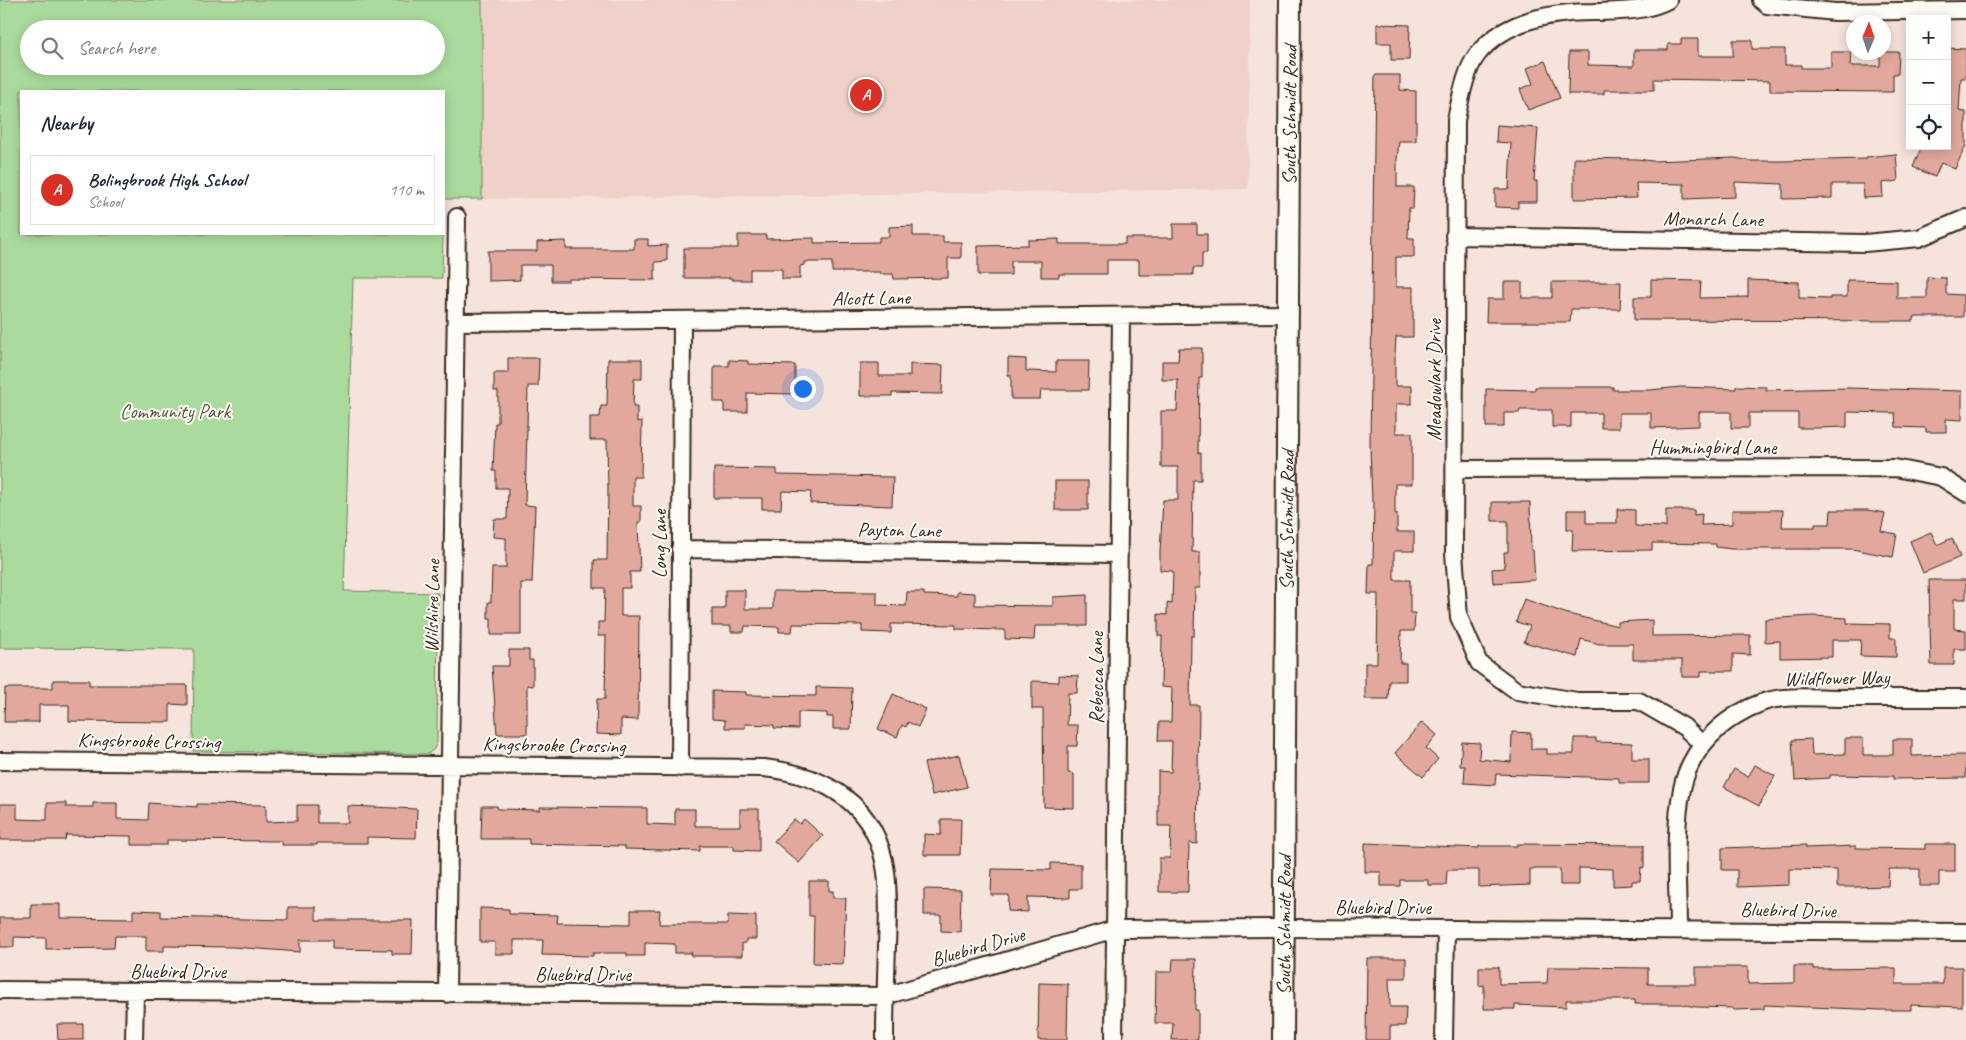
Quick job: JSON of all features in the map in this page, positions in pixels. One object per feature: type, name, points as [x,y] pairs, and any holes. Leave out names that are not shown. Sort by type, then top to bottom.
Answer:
[{"type":"street","name":"South Schmidt Road","points":[[1283,1040],[1290,0]]},
{"type":"street","name":"Meadowlark Drive","points":[[1668,0],[1630,11],[1565,12],[1529,21],[1500,32],[1476,56],[1462,92],[1456,120],[1454,553],[1459,617],[1479,663],[1517,691],[1577,700],[1639,701],[1684,727],[1702,744]]},
{"type":"street","points":[[1761,0],[1767,5],[1834,12],[1966,10]]},
{"type":"street","name":"Wilshire Lane","points":[[447,994],[458,217]]},
{"type":"street","name":"Monarch Lane","points":[[1454,236],[1865,242],[1919,238],[1966,218]]},
{"type":"street","name":"Alcott Lane","points":[[456,322],[1287,314]]},
{"type":"street","name":"Rebecca Lane","points":[[1114,1040],[1121,316]]},
{"type":"street","name":"Long Lane","points":[[680,768],[682,321]]},
{"type":"street","name":"Hummingbird Lane","points":[[1455,469],[1895,468],[1941,477],[1966,493]]},
{"type":"street","name":"Payton Lane","points":[[680,549],[1118,554]]},
{"type":"street","name":"Wildflower Way","points":[[1678,930],[1679,810],[1682,787],[1690,766],[1702,744],[1719,727],[1761,703],[1794,698],[1966,698]]},
{"type":"street","name":"Kingsbrooke Crossing","points":[[0,761],[680,768],[785,771],[829,786],[853,803],[872,828],[880,848],[886,870],[888,894],[885,1040]]},
{"type":"street","name":"Bluebird Drive","points":[[0,990],[885,996],[1115,929],[1285,928],[1966,932]]},
{"type":"street","points":[[1444,1040],[1446,929]]},
{"type":"street","points":[[134,992],[134,1040]]},
{"type":"shaded area","points":[[482,0],[1250,0],[1248,189],[482,199]]},
{"type":"green space","name":"Community Park","points":[[0,0],[482,0],[482,199],[445,199],[445,90],[20,90],[20,235],[443,235],[442,278],[353,278],[344,591],[438,593],[437,742],[434,749],[428,754],[193,751],[194,649],[0,648]]},
{"type":"building","points":[[1377,24],[1410,25],[1409,60],[1391,60],[1391,43],[1377,43]]},
{"type":"building","points":[[1681,39],[1698,39],[1698,56],[1733,56],[1733,40],[1752,40],[1752,49],[1785,49],[1785,65],[1801,65],[1801,68],[1831,68],[1831,52],[1846,52],[1846,60],[1850,60],[1850,66],[1880,66],[1880,60],[1891,60],[1891,52],[1899,52],[1898,74],[1893,74],[1893,92],[1770,91],[1770,81],[1654,79],[1654,90],[1604,90],[1604,94],[1568,94],[1569,52],[1588,52],[1588,65],[1634,66],[1634,50],[1668,50],[1668,44],[1681,44]]},
{"type":"building","points":[[1951,48],[1966,49],[1966,78],[1961,78],[1959,111],[1966,112],[1966,145],[1955,169],[1941,163],[1935,177],[1913,167],[1920,150],[1951,150]]},
{"type":"building","points":[[1545,61],[1560,98],[1528,110],[1520,89],[1533,84],[1527,68]]},
{"type":"building","points":[[1375,75],[1400,75],[1400,90],[1416,91],[1416,141],[1399,141],[1397,159],[1397,187],[1414,187],[1413,208],[1409,208],[1408,238],[1414,238],[1414,257],[1396,257],[1396,287],[1413,287],[1413,337],[1396,337],[1395,355],[1395,386],[1412,386],[1412,404],[1396,404],[1396,433],[1412,433],[1412,484],[1395,484],[1395,514],[1397,514],[1397,532],[1414,532],[1414,551],[1394,551],[1394,580],[1410,580],[1410,613],[1415,613],[1414,631],[1401,631],[1400,663],[1406,663],[1406,681],[1389,681],[1388,699],[1365,699],[1365,663],[1377,663],[1378,594],[1368,594],[1369,564],[1373,564],[1374,502],[1372,502],[1370,446]]},
{"type":"building","points":[[1497,125],[1538,128],[1534,181],[1537,181],[1537,202],[1518,202],[1518,208],[1495,207],[1495,189],[1509,189],[1511,143],[1496,142]]},
{"type":"building","points":[[1896,154],[1898,181],[1882,183],[1883,197],[1864,198],[1863,184],[1832,184],[1832,198],[1783,199],[1783,184],[1735,182],[1735,197],[1684,199],[1684,184],[1636,183],[1637,198],[1574,199],[1574,158],[1652,161],[1735,158],[1751,161],[1782,161],[1866,159],[1866,157]]},
{"type":"building","points":[[1173,224],[1197,224],[1197,234],[1207,234],[1207,253],[1202,253],[1202,268],[1193,268],[1193,275],[1139,275],[1139,260],[1107,260],[1107,274],[1059,274],[1059,277],[1041,277],[1041,261],[1011,261],[1011,275],[978,275],[978,246],[1028,245],[1028,240],[1059,239],[1059,244],[1125,244],[1125,238],[1173,238]]},
{"type":"building","points":[[913,226],[913,236],[943,236],[943,242],[961,242],[961,258],[948,258],[948,278],[894,279],[893,274],[880,274],[880,272],[832,272],[832,262],[804,262],[804,265],[800,266],[800,279],[782,279],[782,269],[750,269],[750,280],[684,278],[684,248],[738,248],[738,235],[766,235],[766,239],[814,238],[814,243],[879,242],[879,237],[889,237],[889,227]]},
{"type":"building","points":[[634,239],[648,239],[648,246],[667,245],[667,261],[655,262],[655,280],[569,279],[569,281],[551,281],[551,265],[520,265],[520,280],[488,281],[488,251],[537,251],[537,242],[566,241],[566,249],[634,249]]},
{"type":"building","points":[[1927,277],[1946,278],[1946,294],[1963,295],[1963,317],[1914,317],[1914,321],[1634,320],[1634,297],[1651,297],[1651,280],[1701,281],[1700,298],[1748,297],[1748,280],[1799,282],[1799,298],[1830,299],[1830,297],[1847,297],[1847,280],[1897,281],[1897,298],[1927,298]]},
{"type":"building","points":[[1504,282],[1522,282],[1522,298],[1552,298],[1552,282],[1621,282],[1620,309],[1571,309],[1570,322],[1486,322],[1487,299],[1504,299]]},
{"type":"building","points":[[1179,348],[1202,348],[1202,378],[1199,378],[1198,453],[1201,453],[1201,480],[1193,480],[1192,552],[1200,552],[1200,588],[1195,588],[1194,636],[1191,636],[1190,705],[1199,705],[1197,844],[1189,843],[1188,892],[1159,892],[1159,858],[1170,858],[1171,826],[1158,826],[1158,771],[1171,772],[1172,741],[1158,741],[1159,722],[1171,722],[1172,688],[1161,687],[1162,636],[1158,636],[1158,614],[1167,615],[1167,603],[1172,604],[1173,571],[1160,570],[1160,552],[1163,500],[1178,500],[1178,467],[1161,467],[1161,411],[1177,411],[1178,380],[1162,380],[1162,361],[1178,361]]},
{"type":"building","points":[[508,358],[539,358],[538,386],[528,386],[525,505],[535,506],[532,583],[521,583],[521,635],[491,635],[491,618],[488,618],[488,602],[491,602],[492,568],[506,568],[506,538],[493,537],[494,519],[507,519],[508,488],[496,488],[496,471],[493,471],[495,423],[498,423],[498,391],[494,391],[494,373],[508,373]]},
{"type":"building","points":[[1008,358],[1026,359],[1026,371],[1056,372],[1056,361],[1089,361],[1088,390],[1041,390],[1040,399],[1011,399],[1011,375],[1008,375]]},
{"type":"building","points":[[608,359],[642,359],[642,379],[634,379],[633,407],[637,407],[637,422],[642,421],[641,477],[633,477],[633,506],[641,506],[641,522],[638,522],[640,572],[630,572],[630,588],[621,588],[621,616],[639,616],[638,720],[621,719],[621,735],[596,734],[597,699],[605,699],[606,636],[598,636],[598,622],[604,622],[605,588],[594,588],[594,560],[607,560],[608,488],[607,440],[590,440],[590,417],[600,417],[601,406],[607,406]]},
{"type":"building","points":[[729,360],[748,361],[748,364],[795,365],[795,394],[747,393],[747,412],[724,412],[724,402],[714,402],[714,366],[729,366]]},
{"type":"building","points":[[860,363],[879,363],[879,376],[910,376],[910,364],[943,365],[942,394],[892,393],[892,396],[860,396]]},
{"type":"building","points":[[1736,386],[1766,387],[1766,390],[1847,388],[1962,391],[1962,420],[1946,419],[1946,432],[1926,432],[1926,428],[1896,427],[1895,413],[1847,412],[1847,427],[1798,428],[1798,413],[1749,413],[1749,428],[1731,428],[1731,412],[1699,412],[1699,426],[1651,428],[1651,413],[1619,413],[1619,428],[1601,428],[1601,413],[1571,413],[1571,427],[1552,427],[1552,410],[1520,410],[1519,413],[1504,413],[1504,427],[1486,427],[1486,389],[1535,390],[1535,387],[1613,387],[1613,390],[1650,390],[1681,387],[1736,389]]},
{"type":"building","points":[[714,468],[777,469],[777,475],[893,477],[892,506],[810,503],[811,492],[782,491],[781,509],[762,509],[762,498],[714,498]]},
{"type":"building","points":[[1055,481],[1088,481],[1088,510],[1055,510]]},
{"type":"building","points":[[1492,502],[1530,502],[1531,550],[1533,550],[1535,580],[1493,583],[1492,569],[1505,568],[1504,552],[1508,552],[1508,521],[1492,521]]},
{"type":"building","points":[[1617,509],[1635,510],[1635,526],[1666,527],[1666,510],[1694,510],[1694,515],[1702,514],[1701,525],[1732,524],[1732,510],[1783,510],[1782,527],[1815,527],[1815,524],[1830,524],[1831,510],[1867,510],[1885,513],[1881,531],[1897,534],[1893,557],[1852,549],[1731,549],[1716,547],[1716,544],[1652,543],[1652,550],[1572,551],[1573,529],[1567,529],[1567,510],[1586,510],[1586,523],[1617,523]]},
{"type":"building","points":[[1931,532],[1937,545],[1952,538],[1960,557],[1923,573],[1910,541]]},
{"type":"building","points":[[1929,580],[1966,580],[1966,599],[1954,599],[1954,629],[1966,630],[1966,649],[1954,649],[1954,665],[1931,665]]},
{"type":"building","points":[[725,590],[745,590],[745,609],[773,609],[773,591],[877,592],[877,605],[906,606],[907,592],[924,592],[924,595],[957,596],[957,592],[975,593],[975,605],[1053,606],[1053,597],[1087,595],[1087,626],[1035,626],[1034,640],[1005,639],[1005,630],[956,629],[956,625],[891,624],[891,633],[862,632],[862,625],[793,624],[792,632],[779,632],[779,627],[745,626],[744,632],[731,632],[731,626],[712,626],[712,609],[725,609]]},
{"type":"building","points":[[1524,599],[1568,614],[1618,626],[1618,622],[1652,620],[1652,636],[1750,635],[1750,655],[1733,654],[1733,671],[1701,671],[1701,677],[1682,677],[1682,660],[1633,660],[1633,644],[1599,644],[1581,639],[1577,657],[1524,642],[1530,626],[1516,622]]},
{"type":"building","points":[[1813,616],[1847,618],[1847,623],[1890,624],[1890,638],[1896,638],[1896,657],[1860,656],[1861,640],[1832,640],[1832,657],[1780,658],[1780,641],[1765,642],[1765,619]]},
{"type":"building","points":[[509,650],[529,650],[529,660],[533,660],[533,686],[527,685],[527,734],[497,734],[492,666],[509,666]]},
{"type":"building","points":[[1059,675],[1078,676],[1077,693],[1068,693],[1067,725],[1078,725],[1077,746],[1068,746],[1068,773],[1074,774],[1074,808],[1044,807],[1043,709],[1032,709],[1032,681],[1059,682]]},
{"type":"building","points":[[53,680],[89,680],[89,685],[187,685],[187,705],[170,704],[170,722],[69,721],[69,705],[39,705],[39,722],[4,722],[5,688],[53,688]]},
{"type":"building","points":[[816,687],[852,688],[851,729],[833,729],[833,717],[827,717],[827,713],[798,712],[798,729],[774,728],[774,725],[745,724],[745,728],[725,728],[725,720],[712,719],[712,691],[746,692],[746,695],[816,696]]},
{"type":"building","points":[[893,694],[926,709],[918,727],[908,722],[906,727],[902,725],[897,737],[878,729]]},
{"type":"building","points":[[1422,722],[1437,735],[1426,748],[1438,759],[1423,777],[1395,753]]},
{"type":"building","points":[[1512,732],[1531,733],[1531,749],[1547,749],[1547,754],[1574,754],[1574,738],[1596,738],[1596,742],[1632,743],[1632,759],[1649,759],[1649,783],[1619,783],[1619,778],[1496,774],[1495,785],[1464,783],[1465,766],[1460,766],[1462,742],[1480,743],[1479,759],[1511,762]]},
{"type":"building","points":[[1845,738],[1863,738],[1863,755],[1893,755],[1893,739],[1912,739],[1912,756],[1966,755],[1966,778],[1893,779],[1893,776],[1830,775],[1830,778],[1795,780],[1792,740],[1811,739],[1812,755],[1845,754]]},
{"type":"building","points":[[959,755],[967,787],[932,795],[924,763]]},
{"type":"building","points":[[1755,765],[1775,776],[1759,806],[1724,787],[1734,769],[1748,777]]},
{"type":"building","points":[[47,803],[66,803],[66,807],[93,807],[93,803],[117,803],[117,819],[148,820],[149,803],[197,807],[197,804],[266,805],[266,822],[297,821],[297,805],[317,805],[317,823],[348,823],[348,806],[417,809],[416,838],[367,837],[367,843],[317,843],[317,845],[282,845],[282,841],[167,840],[167,845],[131,845],[131,836],[66,835],[65,840],[0,840],[0,804],[17,804],[17,819],[47,820]]},
{"type":"building","points":[[482,806],[497,806],[498,809],[540,810],[540,807],[647,808],[647,824],[675,825],[675,809],[695,809],[695,826],[740,826],[740,809],[759,809],[759,851],[734,850],[734,846],[700,846],[700,851],[625,849],[625,846],[529,844],[529,839],[481,839]]},
{"type":"building","points":[[794,819],[800,824],[804,819],[823,836],[799,863],[774,841]]},
{"type":"building","points":[[941,819],[961,819],[960,855],[924,855],[924,834],[941,835]]},
{"type":"building","points":[[1365,843],[1479,848],[1479,846],[1517,846],[1517,844],[1644,845],[1644,868],[1641,867],[1640,881],[1632,881],[1632,885],[1613,886],[1613,869],[1579,868],[1579,885],[1560,885],[1560,869],[1530,869],[1530,885],[1479,887],[1479,870],[1447,870],[1446,885],[1428,885],[1428,880],[1400,880],[1400,886],[1381,886],[1381,872],[1365,872]]},
{"type":"building","points":[[1925,844],[1955,844],[1955,872],[1939,872],[1939,886],[1920,886],[1920,869],[1889,869],[1888,886],[1837,887],[1837,870],[1789,869],[1789,885],[1737,887],[1737,870],[1722,870],[1722,848],[1806,845],[1806,848],[1856,846],[1856,848],[1925,849]]},
{"type":"building","points":[[1051,863],[1081,864],[1081,889],[1070,889],[1070,898],[1028,897],[1028,912],[1008,911],[1009,895],[991,895],[992,869],[1051,870]]},
{"type":"building","points":[[809,881],[829,881],[829,891],[833,891],[833,898],[846,898],[843,964],[813,963],[814,916],[809,916]]},
{"type":"building","points":[[924,889],[961,890],[960,932],[941,931],[941,915],[924,915]]},
{"type":"building","points":[[31,904],[60,904],[60,918],[133,919],[133,910],[161,911],[161,917],[288,920],[288,907],[316,907],[316,920],[413,920],[412,954],[392,954],[392,950],[332,949],[332,940],[300,940],[300,952],[233,947],[164,946],[164,951],[146,951],[146,936],[115,936],[114,948],[46,949],[46,938],[14,937],[14,947],[0,947],[0,918],[31,918]]},
{"type":"building","points":[[480,908],[509,909],[509,914],[558,915],[557,923],[631,924],[631,910],[660,910],[659,924],[728,924],[728,915],[756,916],[756,939],[746,939],[746,943],[742,943],[742,956],[691,956],[692,953],[675,953],[675,944],[645,943],[645,956],[627,956],[627,953],[593,953],[593,956],[542,955],[543,940],[514,940],[514,954],[495,954],[495,942],[480,942]]},
{"type":"building","points":[[1367,958],[1406,958],[1406,978],[1389,978],[1390,1007],[1406,1007],[1405,1026],[1390,1026],[1390,1040],[1366,1040]]},
{"type":"building","points":[[1173,959],[1196,959],[1195,1010],[1198,1010],[1198,1040],[1172,1040],[1173,1023],[1155,1023],[1156,972],[1172,972]]},
{"type":"building","points":[[1794,966],[1813,966],[1813,969],[1896,968],[1896,984],[1943,984],[1943,967],[1962,967],[1962,1007],[1911,1005],[1911,1010],[1881,1010],[1764,1005],[1764,1009],[1733,1010],[1733,1008],[1696,1007],[1681,1004],[1635,1004],[1635,1000],[1566,1000],[1566,1007],[1515,1005],[1515,1009],[1484,1009],[1484,985],[1479,986],[1479,967],[1499,967],[1499,984],[1547,983],[1548,967],[1566,967],[1648,968],[1648,984],[1696,984],[1696,967],[1748,967],[1748,984],[1794,983]]},
{"type":"building","points":[[1039,983],[1068,984],[1067,1040],[1038,1040]]},
{"type":"building","points":[[57,1024],[83,1024],[83,1040],[58,1040]]},
{"type":"place","name":"Bolingbrook High School","points":[[866,95]]}]
